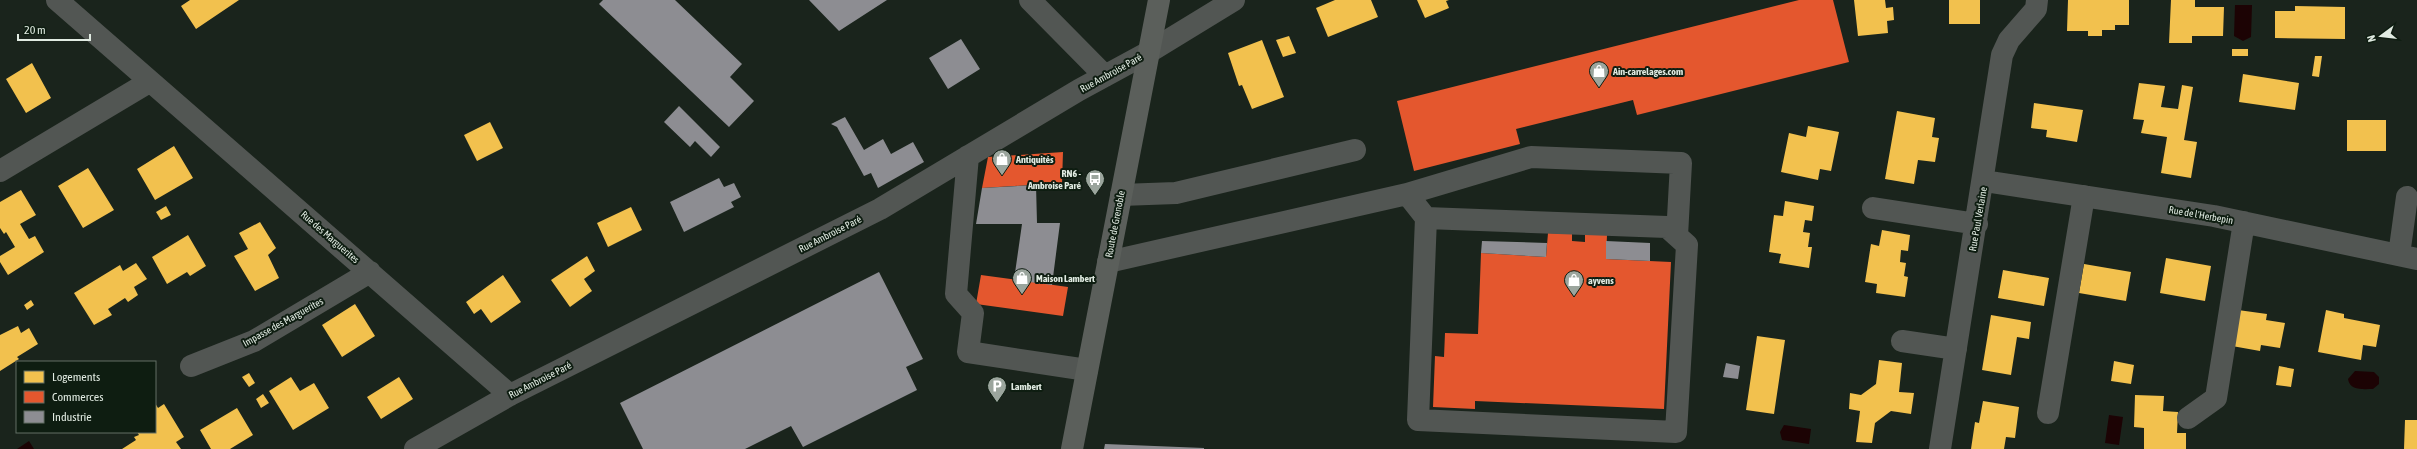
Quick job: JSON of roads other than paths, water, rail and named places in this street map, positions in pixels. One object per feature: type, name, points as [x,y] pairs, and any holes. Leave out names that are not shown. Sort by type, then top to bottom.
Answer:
[{"type":"main road","name":"Route de Grenoble","points":[[1072,449],[1159,0]]},
{"type":"street","points":[[1030,0],[1105,76]]},
{"type":"street","name":"Rue Ambroise Paré","points":[[418,448],[510,395],[880,209],[1105,76],[1149,52],[1234,0]]},
{"type":"street","name":"Rue Paul Verlaine","points":[[1940,449],[1984,181],[2002,55],[2009,40],[2036,9],[2037,0]]},
{"type":"street","name":"Rue des Marguerites","points":[[62,1],[149,82],[370,272],[510,395]]},
{"type":"street","points":[[0,171],[149,82]]},
{"type":"street","points":[[1121,195],[1176,193],[1355,150]]},
{"type":"street","points":[[968,156],[956,294],[973,313],[968,352],[1087,370]]},
{"type":"street","points":[[1108,262],[1407,194],[1532,157],[1681,163],[1677,236]]},
{"type":"street","name":"Rue de l'Herbepin","points":[[1984,181],[2244,222],[2408,257]]},
{"type":"street","points":[[1407,194],[1426,218],[1418,420],[1676,432],[1687,245],[1667,227],[1426,218]]},
{"type":"street","points":[[2048,413],[2084,196]]},
{"type":"street","points":[[2407,197],[2408,257]]},
{"type":"street","points":[[1873,208],[1977,224]]},
{"type":"street","points":[[2188,418],[2216,398],[2244,222]]},
{"type":"street","name":"Impasse des Marguerites","points":[[192,366],[254,341],[370,272]]},
{"type":"street","points":[[1902,341],[1956,350]]},
{"type":"place","name":"Ain-carrelages.com","points":[[1599,88]]},
{"type":"place","name":"Antiquités","points":[[1002,176]]},
{"type":"place","name":"RN6 - Ambroise Paré","points":[[1095,196]]},
{"type":"place","name":"Maison Lambert","points":[[1022,295]]},
{"type":"place","name":"ayvens","points":[[1574,297]]},
{"type":"place","name":"Lambert","points":[[997,403]]}]
